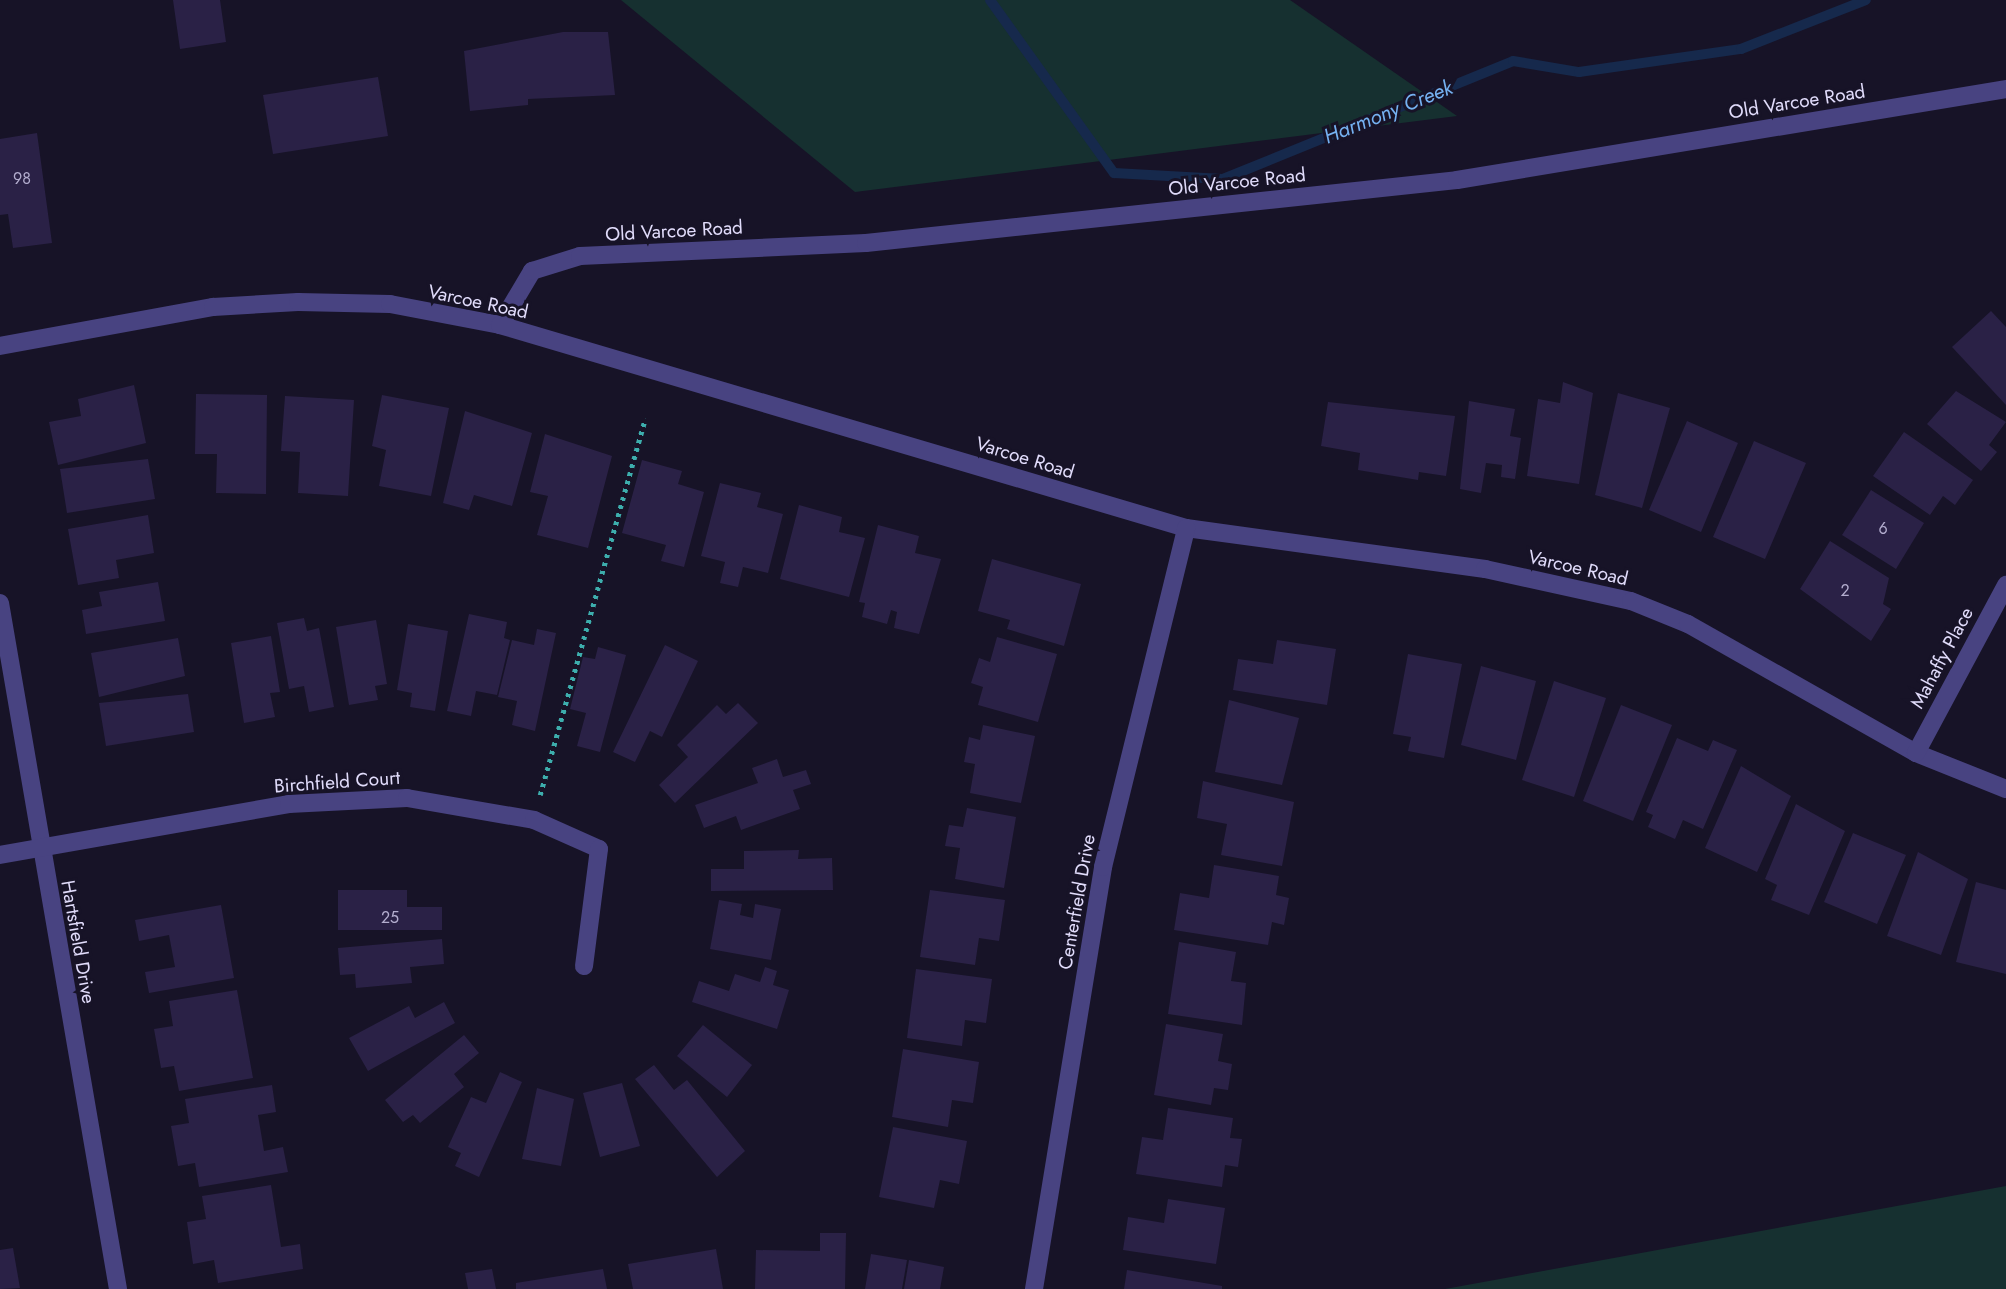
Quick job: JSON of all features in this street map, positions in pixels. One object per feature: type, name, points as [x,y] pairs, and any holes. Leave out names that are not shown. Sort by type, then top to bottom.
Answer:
[{"type":"street","name":"Old Varcoe Road","points":[[500,325],[532,271],[580,256],[866,243],[1457,180],[2006,89]]},
{"type":"street","name":"Varcoe Road","points":[[0,346],[213,307],[299,302],[390,304],[500,325],[1186,528],[1485,569],[1631,601],[1688,624],[1916,753],[2006,789]]},
{"type":"street","name":"Centerfield Drive","points":[[1034,1289],[1103,867],[1186,528]]},
{"type":"street","name":"Mahaffy Place","points":[[1916,753],[2006,584]]},
{"type":"street","name":"Hartsfield Drive","points":[[0,603],[40,848],[118,1289]]},
{"type":"street","name":"Birchfield Court","points":[[0,855],[289,804],[407,798],[534,820],[599,849],[584,966]]},
{"type":"path","points":[[534,820],[645,418]]},
{"type":"green space","points":[[621,0],[1290,0],[1457,116],[855,192]]},
{"type":"green space","points":[[2006,1186],[2006,1289],[1445,1289]]},
{"type":"building","points":[[173,0],[220,0],[226,42],[180,49]]},
{"type":"building","points":[[563,32],[608,32],[615,95],[528,99],[528,105],[470,111],[464,51]]},
{"type":"building","points":[[378,77],[388,136],[273,154],[263,95]]},
{"type":"building","points":[[37,133],[52,243],[13,248],[8,214],[0,215],[0,139]]},
{"type":"building","points":[[1991,311],[2006,327],[2006,405],[1952,347]]},
{"type":"building","points":[[1563,382],[1593,393],[1579,484],[1527,476],[1538,399],[1560,403]]},
{"type":"building","points":[[134,385],[146,443],[58,465],[49,422],[81,416],[78,399]]},
{"type":"building","points":[[1956,391],[2006,422],[1989,445],[1997,452],[1981,471],[1927,424]]},
{"type":"building","points":[[1618,393],[1670,408],[1642,508],[1595,495]]},
{"type":"building","points":[[196,394],[267,395],[266,494],[216,493],[217,454],[195,454]]},
{"type":"building","points":[[382,395],[449,408],[431,496],[379,486],[386,450],[372,446]]},
{"type":"building","points":[[285,396],[354,400],[348,496],[298,493],[300,452],[281,451]]},
{"type":"building","points":[[1469,401],[1515,409],[1510,436],[1521,438],[1515,479],[1501,477],[1502,465],[1486,463],[1481,493],[1460,489]]},
{"type":"building","points":[[1328,402],[1455,416],[1446,476],[1419,472],[1418,480],[1358,470],[1360,453],[1321,446]]},
{"type":"building","points":[[465,411],[532,433],[512,506],[474,495],[469,510],[443,503]]},
{"type":"building","points":[[1687,421],[1738,443],[1701,532],[1649,510]]},
{"type":"building","points":[[1904,432],[1973,480],[1955,505],[1943,496],[1930,515],[1873,476]]},
{"type":"building","points":[[545,434],[612,456],[588,548],[537,535],[548,496],[530,492]]},
{"type":"building","points":[[1754,441],[1806,463],[1765,559],[1713,537]]},
{"type":"building","points":[[148,459],[155,499],[67,513],[60,469]]},
{"type":"building","points":[[642,460],[682,471],[678,484],[704,492],[684,567],[661,561],[666,545],[622,533]]},
{"type":"building","points":[[720,483],[761,493],[757,507],[783,514],[768,573],[743,567],[738,587],[720,583],[725,562],[701,556]]},
{"type":"building","points":[[1871,490],[1924,523],[1896,569],[1842,535]]},
{"type":"building","points":[[799,505],[842,517],[839,532],[865,538],[849,597],[780,579]]},
{"type":"building","points":[[148,515],[154,553],[116,560],[119,578],[78,585],[68,529]]},
{"type":"building","points":[[878,525],[919,536],[915,553],[941,559],[919,634],[894,628],[897,612],[891,610],[887,624],[862,617],[865,603],[859,602]]},
{"type":"building","points":[[1830,541],[1889,578],[1883,604],[1891,609],[1871,641],[1800,589]]},
{"type":"building","points":[[992,559],[1081,584],[1064,646],[1007,629],[1010,620],[978,611]]},
{"type":"building","points":[[158,582],[165,621],[86,634],[82,610],[102,606],[99,592]]},
{"type":"building","points":[[469,614],[507,622],[504,638],[510,640],[497,695],[476,691],[471,716],[447,711]]},
{"type":"building","points":[[304,618],[307,631],[319,628],[334,707],[309,712],[304,686],[289,689],[277,623]]},
{"type":"building","points":[[376,620],[387,684],[375,686],[378,700],[349,705],[336,627]]},
{"type":"building","points":[[408,624],[448,631],[435,711],[410,707],[412,693],[397,690]]},
{"type":"building","points":[[537,629],[556,633],[535,731],[512,725],[517,701],[498,697],[512,640],[534,645]]},
{"type":"building","points":[[271,636],[280,692],[270,693],[275,717],[244,723],[231,643]]},
{"type":"building","points":[[997,637],[1057,654],[1038,722],[978,705],[983,687],[971,683],[979,658],[990,662]]},
{"type":"building","points":[[178,638],[185,676],[99,697],[91,653]]},
{"type":"building","points":[[1277,640],[1336,649],[1327,705],[1233,690],[1238,659],[1273,664]]},
{"type":"building","points":[[665,645],[698,661],[662,737],[650,731],[635,762],[613,752]]},
{"type":"building","points":[[598,647],[626,655],[600,752],[577,746],[586,713],[570,709],[583,657],[595,659]]},
{"type":"building","points":[[1408,654],[1462,664],[1444,758],[1408,751],[1411,737],[1393,734]]},
{"type":"building","points":[[1481,666],[1536,681],[1516,760],[1461,745]]},
{"type":"building","points":[[1554,681],[1606,698],[1574,797],[1522,780]]},
{"type":"building","points":[[188,694],[194,732],[106,746],[99,703]]},
{"type":"building","points":[[1229,700],[1299,718],[1282,785],[1215,772]]},
{"type":"building","points":[[738,703],[758,723],[675,803],[659,785],[688,757],[677,745],[717,705],[726,714]]},
{"type":"building","points":[[1621,705],[1672,725],[1633,821],[1583,801]]},
{"type":"building","points":[[983,725],[1035,736],[1021,803],[970,793],[975,764],[964,762],[969,737],[980,740]]},
{"type":"building","points":[[1677,738],[1708,751],[1713,740],[1737,750],[1703,829],[1683,820],[1675,839],[1648,827],[1653,815],[1646,812]]},
{"type":"building","points":[[777,759],[783,777],[806,770],[811,784],[793,790],[800,809],[741,830],[736,816],[704,828],[695,805],[758,783],[752,768]]},
{"type":"building","points":[[1741,766],[1791,796],[1757,872],[1705,848]]},
{"type":"building","points":[[1203,781],[1294,802],[1282,866],[1221,855],[1227,824],[1197,818]]},
{"type":"building","points":[[1796,804],[1845,831],[1809,915],[1771,900],[1777,885],[1765,879]]},
{"type":"building","points":[[967,808],[1016,817],[1004,888],[955,879],[960,848],[945,846],[949,825],[963,827]]},
{"type":"building","points":[[1853,833],[1906,855],[1877,924],[1824,902]]},
{"type":"building","points":[[799,850],[798,859],[832,858],[833,890],[711,891],[711,869],[744,869],[744,851]]},
{"type":"building","points":[[1918,852],[1968,879],[1941,955],[1887,936]]},
{"type":"building","points":[[1214,865],[1279,876],[1276,895],[1289,898],[1284,925],[1272,922],[1268,945],[1174,930],[1180,893],[1209,898]]},
{"type":"building","points":[[1976,882],[2006,890],[2006,974],[1956,962]]},
{"type":"building","points":[[338,890],[407,890],[407,907],[442,907],[442,930],[338,930]]},
{"type":"building","points":[[930,890],[1005,900],[999,941],[979,938],[975,965],[920,957]]},
{"type":"building","points":[[719,900],[742,904],[740,915],[753,918],[755,904],[781,909],[771,960],[710,949]]},
{"type":"building","points":[[221,905],[234,978],[149,993],[145,972],[175,967],[169,935],[139,941],[135,920]]},
{"type":"building","points":[[442,939],[444,964],[410,967],[412,983],[356,988],[355,974],[340,975],[338,948]]},
{"type":"building","points":[[1179,942],[1236,952],[1231,981],[1246,983],[1242,1025],[1168,1014]]},
{"type":"building","points":[[765,967],[777,971],[773,985],[789,990],[777,1029],[692,1002],[699,981],[729,991],[735,974],[760,982]]},
{"type":"building","points":[[916,969],[992,979],[986,1023],[965,1020],[962,1046],[907,1038]]},
{"type":"building","points":[[237,990],[253,1078],[179,1091],[174,1066],[161,1068],[154,1029],[173,1026],[169,1001]]},
{"type":"building","points":[[444,1002],[455,1023],[368,1071],[349,1038],[409,1006],[415,1018]]},
{"type":"building","points":[[1166,1024],[1223,1034],[1218,1061],[1232,1064],[1228,1090],[1214,1088],[1211,1105],[1154,1095]]},
{"type":"building","points":[[703,1025],[752,1065],[727,1097],[677,1056]]},
{"type":"building","points":[[464,1035],[479,1053],[454,1074],[464,1087],[420,1123],[413,1115],[403,1122],[385,1100]]},
{"type":"building","points":[[903,1049],[979,1062],[973,1103],[952,1100],[948,1127],[892,1117]]},
{"type":"building","points":[[654,1065],[674,1090],[687,1080],[745,1151],[717,1177],[635,1079]]},
{"type":"building","points":[[500,1072],[522,1082],[479,1177],[455,1166],[461,1153],[448,1147],[471,1097],[486,1103]]},
{"type":"building","points":[[622,1083],[640,1146],[600,1157],[583,1093]]},
{"type":"building","points":[[272,1085],[276,1112],[258,1115],[264,1151],[283,1147],[288,1172],[199,1187],[195,1163],[178,1166],[171,1126],[189,1123],[185,1099]]},
{"type":"building","points":[[537,1088],[574,1099],[561,1166],[522,1159]]},
{"type":"building","points":[[1168,1108],[1233,1118],[1230,1138],[1242,1139],[1238,1167],[1225,1165],[1222,1187],[1136,1174],[1142,1137],[1163,1140]]},
{"type":"building","points":[[893,1127],[967,1141],[959,1184],[940,1180],[934,1208],[879,1197]]},
{"type":"building","points":[[271,1185],[281,1247],[300,1244],[303,1269],[218,1283],[214,1260],[193,1264],[187,1222],[206,1219],[202,1196]]},
{"type":"building","points":[[1168,1199],[1225,1208],[1216,1264],[1123,1250],[1128,1217],[1164,1223]]},
{"type":"building","points":[[820,1233],[846,1233],[845,1289],[755,1289],[756,1250],[820,1251]]},
{"type":"building","points":[[13,1248],[20,1288],[0,1289],[0,1250]]},
{"type":"building","points":[[716,1249],[723,1289],[633,1289],[628,1264]]},
{"type":"building","points":[[871,1254],[907,1260],[902,1289],[865,1289]]},
{"type":"building","points":[[909,1260],[944,1267],[940,1289],[904,1289]]},
{"type":"building","points":[[492,1269],[496,1289],[468,1289],[465,1273]]},
{"type":"building","points":[[603,1269],[607,1289],[516,1289],[516,1283]]},
{"type":"building","points":[[1127,1270],[1222,1286],[1222,1289],[1124,1289]]},
{"type":"waterway","name":"Harmony Creek","points":[[990,0],[1114,173],[1223,179],[1513,61],[1579,72],[1741,49],[1866,0]]}]
